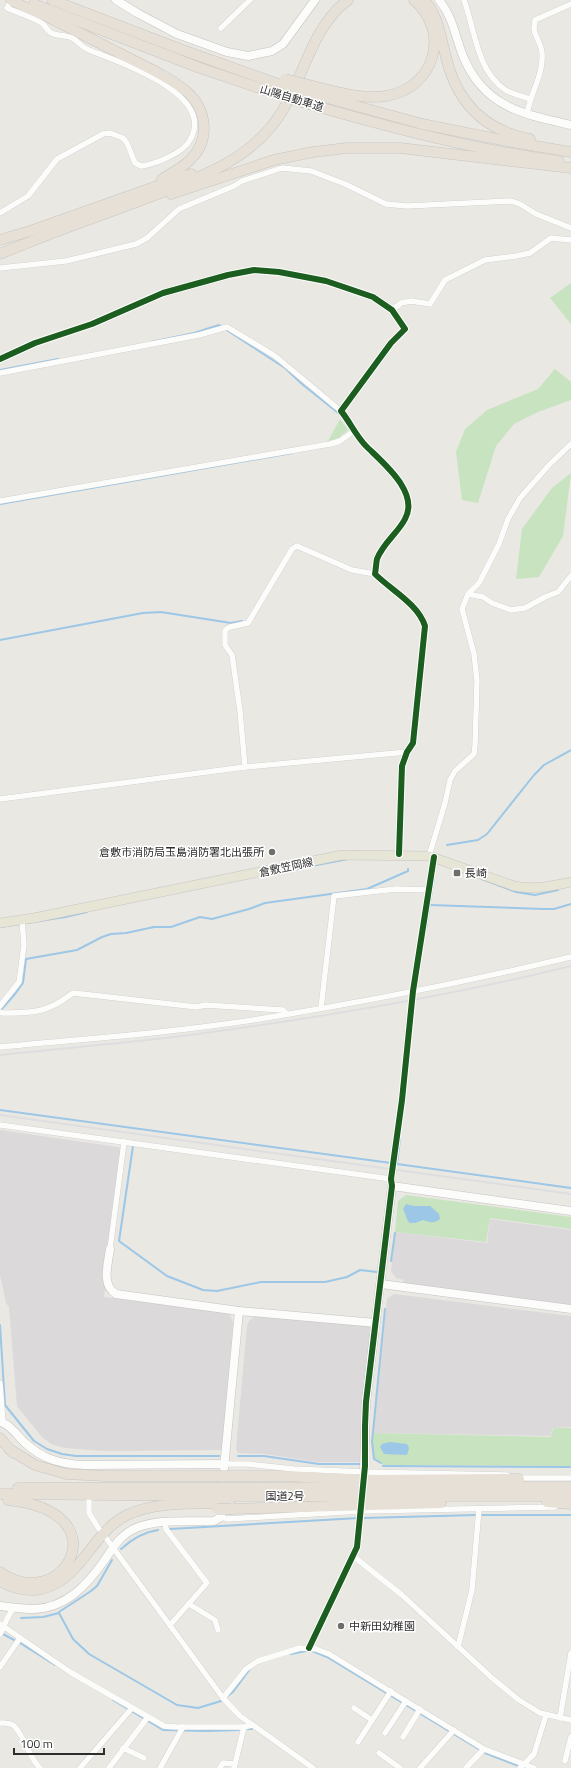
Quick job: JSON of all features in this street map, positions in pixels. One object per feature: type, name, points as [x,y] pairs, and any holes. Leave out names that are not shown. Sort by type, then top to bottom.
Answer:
[{"type":"highway","points":[[11,0],[53,8],[168,78],[192,96],[201,109],[204,124],[203,140],[191,160],[136,198]]},
{"type":"highway","name":"山陽自動車道","points":[[23,0],[53,8],[283,82],[429,125],[512,142],[571,151]]},
{"type":"highway","points":[[0,254],[136,198],[211,165],[232,154],[258,133],[272,116],[282,99],[317,24],[337,0]]},
{"type":"highway","points":[[0,240],[136,198],[224,165],[245,152],[262,137],[277,120],[288,102],[310,52],[326,22],[339,7],[348,0]]},
{"type":"highway","points":[[304,87],[373,97],[395,94],[412,86],[425,72],[435,48],[435,38],[430,20],[426,13],[414,0]]},
{"type":"highway","points":[[424,0],[430,7],[437,21],[452,80],[460,96],[471,109],[492,125],[512,134],[545,142],[571,151]]},
{"type":"highway","name":"山陽自動車道","points":[[53,8],[200,68],[277,94],[420,135],[510,153],[571,163]]},
{"type":"highway","points":[[136,198],[185,191],[274,160],[306,153],[347,148],[400,148],[571,168]]},
{"type":"highway","points":[[0,246],[33,230]]},
{"type":"highway","points":[[0,1438],[9,1449],[26,1463],[45,1474],[95,1488]]},
{"type":"highway","points":[[9,1449],[35,1465],[66,1474],[105,1476],[283,1476],[368,1480],[519,1478]]},
{"type":"highway","name":"国道2号","points":[[0,1494],[69,1496],[354,1496],[571,1487]]},
{"type":"highway","name":"国道2号","points":[[0,1488],[462,1491],[571,1496]]},
{"type":"highway","points":[[0,1581],[13,1587],[29,1590],[44,1588],[59,1582],[77,1567],[106,1531],[126,1516],[144,1510],[167,1506],[354,1496]]},
{"type":"highway","points":[[0,1499],[36,1504],[54,1512],[69,1528],[73,1540],[73,1548],[69,1561],[61,1572],[39,1582],[23,1583],[0,1572]]},
{"type":"highway","points":[[126,1516],[147,1511],[223,1511],[391,1503],[536,1501],[571,1505]]},
{"type":"main road","name":"倉敷笠岡線","points":[[0,923],[22,924],[342,855],[399,854],[431,856],[514,886],[528,889],[542,888],[571,882]]},
{"type":"street","points":[[0,213],[28,196],[57,159],[96,137],[110,133],[122,138],[127,142],[135,163],[141,166],[182,150],[191,139],[196,125],[192,111],[183,98],[176,92],[119,61],[80,46],[73,38],[51,33],[43,24],[7,8],[11,0]]},
{"type":"street","points":[[116,0],[177,34],[228,52],[248,56],[272,50],[283,44],[315,0]]},
{"type":"street","points":[[221,28],[250,0]]},
{"type":"street","points":[[439,0],[454,27],[462,56],[480,86],[496,101],[527,114],[571,126]]},
{"type":"street","points":[[464,0],[481,58],[491,77],[505,90],[530,99]]},
{"type":"street","points":[[527,114],[530,99],[541,71],[542,53],[539,40],[534,30],[535,20],[571,4]]},
{"type":"street","points":[[0,268],[66,262],[136,244],[147,238],[179,208],[234,186],[242,180],[282,168],[311,171],[345,184],[386,204],[407,206],[511,201],[520,204],[536,214],[571,228]]},
{"type":"street","points":[[392,310],[401,303],[411,301],[430,304],[443,282],[485,260],[530,253],[551,238],[571,240]]},
{"type":"street","points":[[0,359],[35,343],[92,324],[163,293],[228,275],[254,270],[279,272],[326,281],[373,297],[392,310],[405,329],[391,343],[341,411]]},
{"type":"street","points":[[0,373],[199,335],[227,327],[275,356],[341,411],[353,432],[391,470],[406,495],[408,511],[405,519],[382,549],[377,559],[375,574]]},
{"type":"street","points":[[0,501],[330,444],[353,432]]},
{"type":"street","points":[[363,1474],[366,1402],[381,1284],[413,991],[429,890],[431,856],[450,780],[455,771],[474,754],[475,746],[477,681],[474,654],[462,609],[468,594],[479,583],[499,544],[508,519],[520,498],[549,465],[571,444]]},
{"type":"street","points":[[245,767],[240,711],[232,655],[225,645],[225,630],[230,627],[248,623],[292,549],[297,546],[352,570],[375,574],[408,603],[422,619],[424,626],[413,743],[407,752],[402,766],[399,854]]},
{"type":"street","points":[[468,594],[483,597],[492,603],[511,610],[525,608],[558,592],[571,576]]},
{"type":"street","points":[[0,799],[245,767],[407,752]]},
{"type":"street","points":[[321,1008],[334,896],[396,889],[429,890]]},
{"type":"street","points":[[0,1006],[19,982],[24,945],[22,924]]},
{"type":"street","points":[[0,1047],[134,1034],[252,1020],[413,991],[571,957]]},
{"type":"street","points":[[0,1012],[30,1013],[52,1007],[73,993],[197,1007],[205,1005],[283,1010],[286,1014]]},
{"type":"street","points":[[0,1126],[124,1142],[392,1182],[571,1211]]},
{"type":"street","points":[[124,1142],[107,1280],[108,1287],[116,1294],[239,1311],[376,1324]]},
{"type":"street","points":[[381,1284],[571,1309]]},
{"type":"street","points":[[223,1477],[239,1311]]},
{"type":"street","points":[[0,1383],[2,1423],[34,1450],[52,1461],[90,1469],[248,1464],[363,1474],[504,1474],[519,1478],[571,1478]]},
{"type":"street","points":[[89,1500],[89,1513],[99,1528]]},
{"type":"street","points":[[0,1606],[33,1609],[48,1607],[71,1596],[88,1582],[122,1536],[131,1530],[151,1524],[214,1521],[223,1511],[227,1519],[361,1509],[479,1509],[571,1505]]},
{"type":"street","points":[[309,1648],[357,1547],[361,1509]]},
{"type":"street","points":[[458,1647],[472,1590],[479,1509]]},
{"type":"street","points":[[165,1523],[166,1529],[207,1583],[170,1625]]},
{"type":"street","points":[[106,1538],[224,1699],[240,1716],[313,1768]]},
{"type":"street","points":[[353,1556],[402,1595],[458,1647],[519,1700],[546,1715],[571,1720]]},
{"type":"street","points":[[189,1604],[215,1620],[218,1630]]},
{"type":"street","points":[[0,1634],[2,1625],[15,1608]]},
{"type":"street","points":[[2,1625],[70,1672],[147,1719],[164,1726],[182,1729],[244,1728],[252,1725]]},
{"type":"street","points":[[0,1667],[20,1638]]},
{"type":"street","points":[[224,1699],[246,1669],[254,1662],[300,1648],[309,1648],[329,1654],[483,1751],[522,1766],[534,1768]]},
{"type":"street","points":[[560,1718],[571,1653]]},
{"type":"street","points":[[358,1742],[389,1693]]},
{"type":"street","points":[[385,1733],[405,1703]]},
{"type":"street","points":[[354,1708],[372,1720]]},
{"type":"street","points":[[80,1768],[131,1709]]},
{"type":"street","points":[[403,1737],[419,1711]]},
{"type":"street","points":[[522,1766],[534,1754],[546,1715]]},
{"type":"street","points":[[109,1768],[147,1719]]},
{"type":"street","points":[[0,1723],[10,1723],[16,1728],[34,1763],[40,1768]]},
{"type":"street","points":[[220,1768],[223,1762],[235,1766],[244,1728]]},
{"type":"street","points":[[160,1768],[182,1729]]},
{"type":"street","points":[[420,1768],[452,1732]]},
{"type":"street","points":[[565,1761],[571,1737]]},
{"type":"street","points":[[124,1748],[144,1758]]},
{"type":"street","points":[[466,1768],[483,1751]]},
{"type":"street","points":[[378,1753],[400,1768]]},
{"type":"shaded area","points":[[0,1130],[118,1147],[122,1149],[104,1297],[227,1313],[230,1315],[233,1323],[222,1450],[104,1451],[65,1448],[51,1444],[42,1437],[17,1406],[9,1307],[6,1303],[0,1275]]},
{"type":"shaded area","points":[[490,1219],[571,1230],[571,1305],[403,1283],[404,1280],[396,1278],[391,1271],[395,1232],[487,1243]]},
{"type":"shaded area","points":[[394,1294],[571,1316],[571,1427],[552,1428],[551,1436],[373,1433],[387,1299]]},
{"type":"shaded area","points":[[255,1316],[370,1326],[372,1330],[361,1424],[361,1462],[317,1462],[265,1454],[238,1453],[236,1449],[247,1326],[249,1321]]},
{"type":"green space","points":[[571,283],[571,324],[550,298]]},
{"type":"green space","points":[[555,369],[571,382],[571,400],[538,412],[514,424],[496,446],[478,503],[462,500],[456,452],[465,429],[487,410],[538,389]]},
{"type":"green space","points":[[340,419],[348,430],[337,439],[328,441]]},
{"type":"green space","points":[[571,473],[563,536],[539,577],[516,579],[522,529],[552,488]]},
{"type":"green space","points":[[406,1195],[571,1217],[571,1229],[490,1218],[486,1242],[395,1232],[398,1201]]},
{"type":"green space","points":[[553,1428],[571,1428],[571,1466],[383,1465],[374,1458],[373,1455],[373,1433],[551,1437]]},
{"type":"water","points":[[406,1204],[414,1206],[430,1206],[439,1214],[440,1219],[434,1222],[423,1220],[410,1223],[403,1209]]},
{"type":"water","points":[[390,1442],[407,1444],[409,1448],[407,1455],[384,1454],[380,1447],[382,1444]]},
{"type":"waterway","points":[[151,342],[194,333],[219,325],[222,327]]},
{"type":"waterway","points":[[225,329],[285,368],[302,384],[342,416],[351,431]]},
{"type":"waterway","points":[[0,370],[58,359]]},
{"type":"waterway","points":[[0,504],[292,453]]},
{"type":"waterway","points":[[0,640],[143,613],[161,612],[231,623],[242,621]]},
{"type":"waterway","points":[[447,845],[478,840],[487,834],[534,775],[544,765],[571,750]]},
{"type":"waterway","points":[[291,870],[348,859]]},
{"type":"waterway","points":[[0,1011],[23,983],[26,959],[77,950],[111,934],[126,933],[154,927],[171,927],[200,917],[212,919],[265,903],[367,889],[408,871],[408,869]]},
{"type":"waterway","points":[[426,929],[434,877]]},
{"type":"waterway","points":[[482,879],[516,892],[535,895],[558,890]]},
{"type":"waterway","points":[[430,905],[554,909],[571,904]]},
{"type":"waterway","points":[[0,927],[87,912]]},
{"type":"waterway","points":[[407,1073],[414,1006]]},
{"type":"waterway","points":[[0,1110],[391,1163]]},
{"type":"waterway","points":[[397,1164],[400,1139]]},
{"type":"waterway","points":[[133,1146],[119,1241],[167,1276],[203,1290],[217,1291],[261,1282],[325,1282],[347,1277],[360,1270],[377,1272]]},
{"type":"waterway","points":[[397,1164],[571,1188]]},
{"type":"waterway","points":[[391,1261],[395,1233]]},
{"type":"waterway","points":[[381,1463],[374,1459],[372,1442],[385,1309]]},
{"type":"waterway","points":[[0,1325],[5,1405],[34,1441],[47,1449],[62,1454],[76,1456],[219,1456]]},
{"type":"waterway","points":[[238,1456],[264,1456],[319,1464],[360,1464]]},
{"type":"waterway","points":[[383,1466],[570,1467]]},
{"type":"waterway","points":[[364,1518],[476,1515]]},
{"type":"waterway","points":[[482,1515],[571,1515]]},
{"type":"waterway","points":[[170,1529],[359,1518]]},
{"type":"waterway","points":[[121,1549],[138,1536],[147,1532],[158,1530]]},
{"type":"waterway","points":[[59,1612],[97,1586],[112,1560]]},
{"type":"waterway","points":[[21,1618],[43,1617],[59,1613],[73,1639],[89,1654],[177,1705],[198,1708],[221,1701],[233,1692],[250,1669]]},
{"type":"waterway","points":[[3,1634],[14,1640]]},
{"type":"waterway","points":[[20,1643],[55,1665]]},
{"type":"waterway","points":[[291,1654],[306,1651]]},
{"type":"waterway","points":[[312,1651],[327,1657],[485,1753],[524,1768]]},
{"type":"waterway","points":[[113,1700],[163,1730],[239,1730]]},
{"type":"waterway","points":[[245,1729],[252,1729]]},
{"type":"railway","points":[[0,1055],[166,1038],[286,1021],[429,997],[571,966]]},
{"type":"railway","points":[[0,1115],[571,1194]]},
{"type":"cycle path","points":[[0,359],[35,343],[92,324],[163,293],[228,275],[254,270],[279,272],[326,281],[373,297],[392,310],[405,329],[391,343],[341,411],[362,442],[397,478],[407,498],[408,509],[405,519],[380,553],[377,559],[375,574],[410,604],[421,618],[425,626],[413,743],[407,752],[402,766],[399,854]]},
{"type":"cycle path","points":[[309,1648],[357,1547],[365,1466],[366,1402],[392,1186],[391,1179],[402,1100],[413,991],[434,857]]},
{"type":"place","name":"倉敷市消防局玉島消防署北出張所","points":[[272,852]]},
{"type":"place","name":"長崎","points":[[457,873]]},
{"type":"place","name":"中新田幼稚園","points":[[341,1626]]}]
